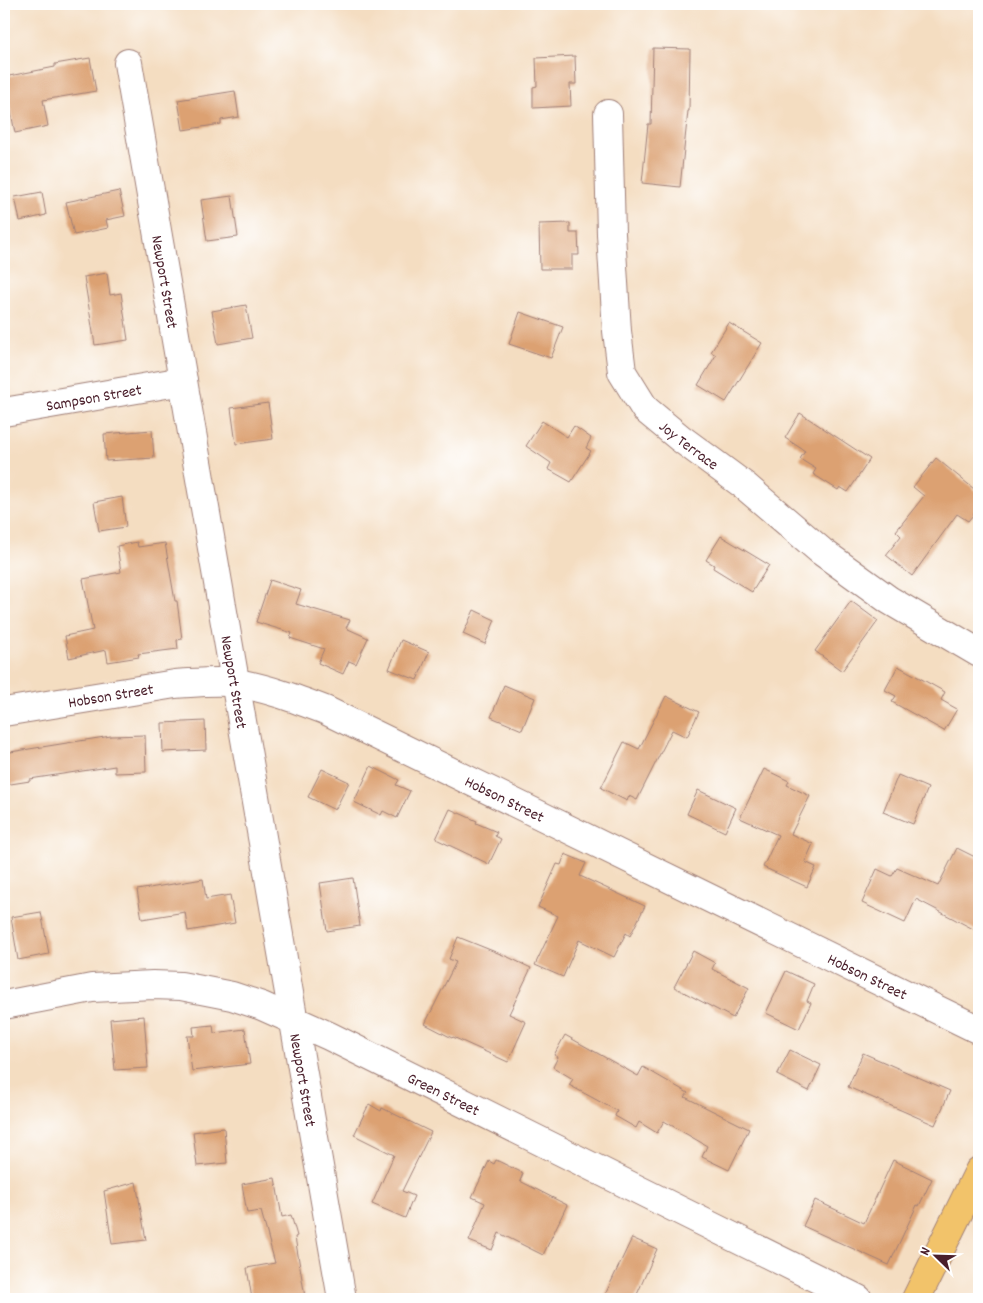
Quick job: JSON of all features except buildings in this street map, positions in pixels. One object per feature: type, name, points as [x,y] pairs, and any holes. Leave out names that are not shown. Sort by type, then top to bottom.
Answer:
[{"type":"main road","points":[[916,1299],[979,1171]]},
{"type":"street","name":"Newport Street","points":[[128,63],[342,1299]]},
{"type":"street","name":"Joy Terrace","points":[[608,114],[611,234],[617,331],[622,372],[645,409],[680,438],[745,486],[828,556],[889,600],[979,653]]},
{"type":"street","name":"Sampson Street","points":[[4,412],[183,381]]},
{"type":"street","name":"Hobson Street","points":[[4,712],[175,684],[236,683],[284,694],[325,710],[979,1030]]},
{"type":"street","name":"Green Street","points":[[4,1005],[92,988],[153,985],[181,986],[207,990],[262,1006],[294,1019],[858,1299]]}]
